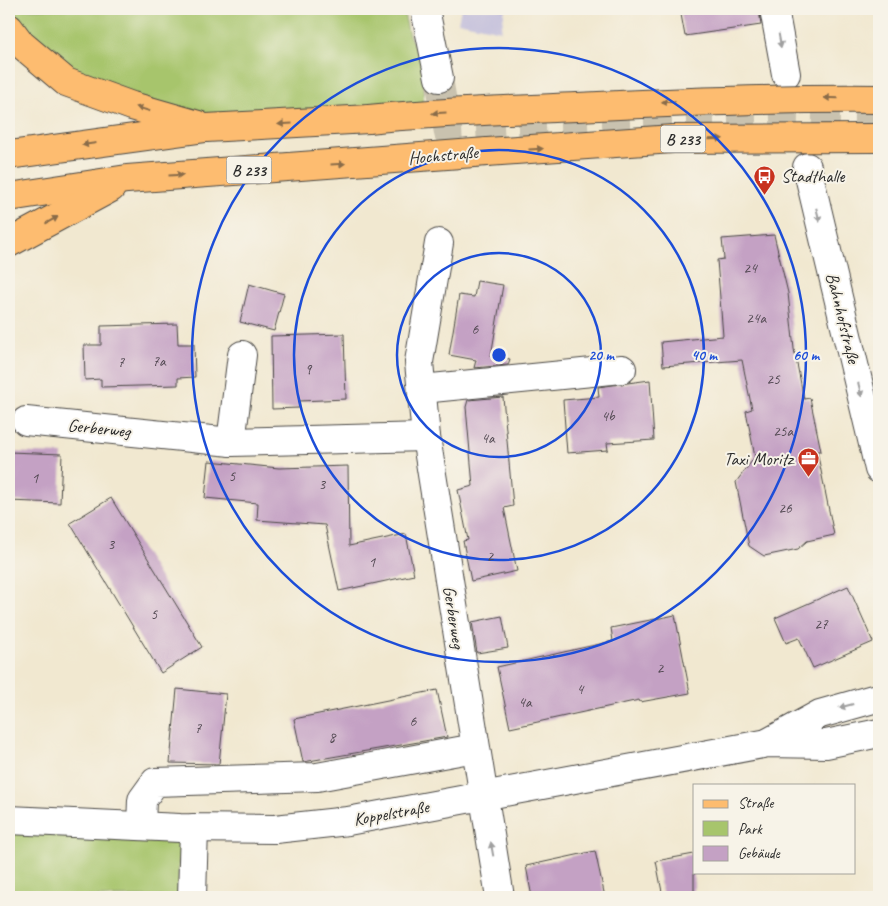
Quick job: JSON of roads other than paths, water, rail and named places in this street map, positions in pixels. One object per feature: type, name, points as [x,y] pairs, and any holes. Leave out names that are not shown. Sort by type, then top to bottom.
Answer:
[{"type":"main road","points":[[9,28],[21,44],[66,82],[132,106],[206,128]]},
{"type":"main road","name":"B 233","points":[[9,156],[206,128],[369,119],[420,114],[674,102],[790,98],[879,99]]},
{"type":"main road","name":"Hochstraße","points":[[9,197],[127,179],[673,140],[879,138]]},
{"type":"main road","points":[[9,243],[127,179]]},
{"type":"street","points":[[425,9],[439,78]]},
{"type":"street","points":[[774,9],[786,74]]},
{"type":"street","name":"Bahnhofstraße","points":[[807,167],[879,469]]},
{"type":"street","name":"Gerberweg","points":[[439,243],[419,362],[426,437],[482,796],[500,897]]},
{"type":"street","points":[[230,442],[242,356]]},
{"type":"street","points":[[422,389],[622,369]]},
{"type":"street","name":"Gerberweg","points":[[26,421],[230,442],[426,437]]},
{"type":"street","name":"Koppelstraße","points":[[768,743],[820,714],[877,700]]},
{"type":"street","name":"Koppelstraße","points":[[9,820],[194,828],[284,828],[348,821],[768,743],[826,744],[879,733]]},
{"type":"street","points":[[141,825],[142,800],[155,782],[317,777],[475,748]]},
{"type":"street","points":[[192,897],[194,828]]},
{"type":"tunnel","points":[[439,78],[448,133],[795,117],[879,118]]},
{"type":"place","name":"Stadthalle","points":[[765,195]]},
{"type":"place","name":"Taxi Moritz","points":[[809,478]]}]
